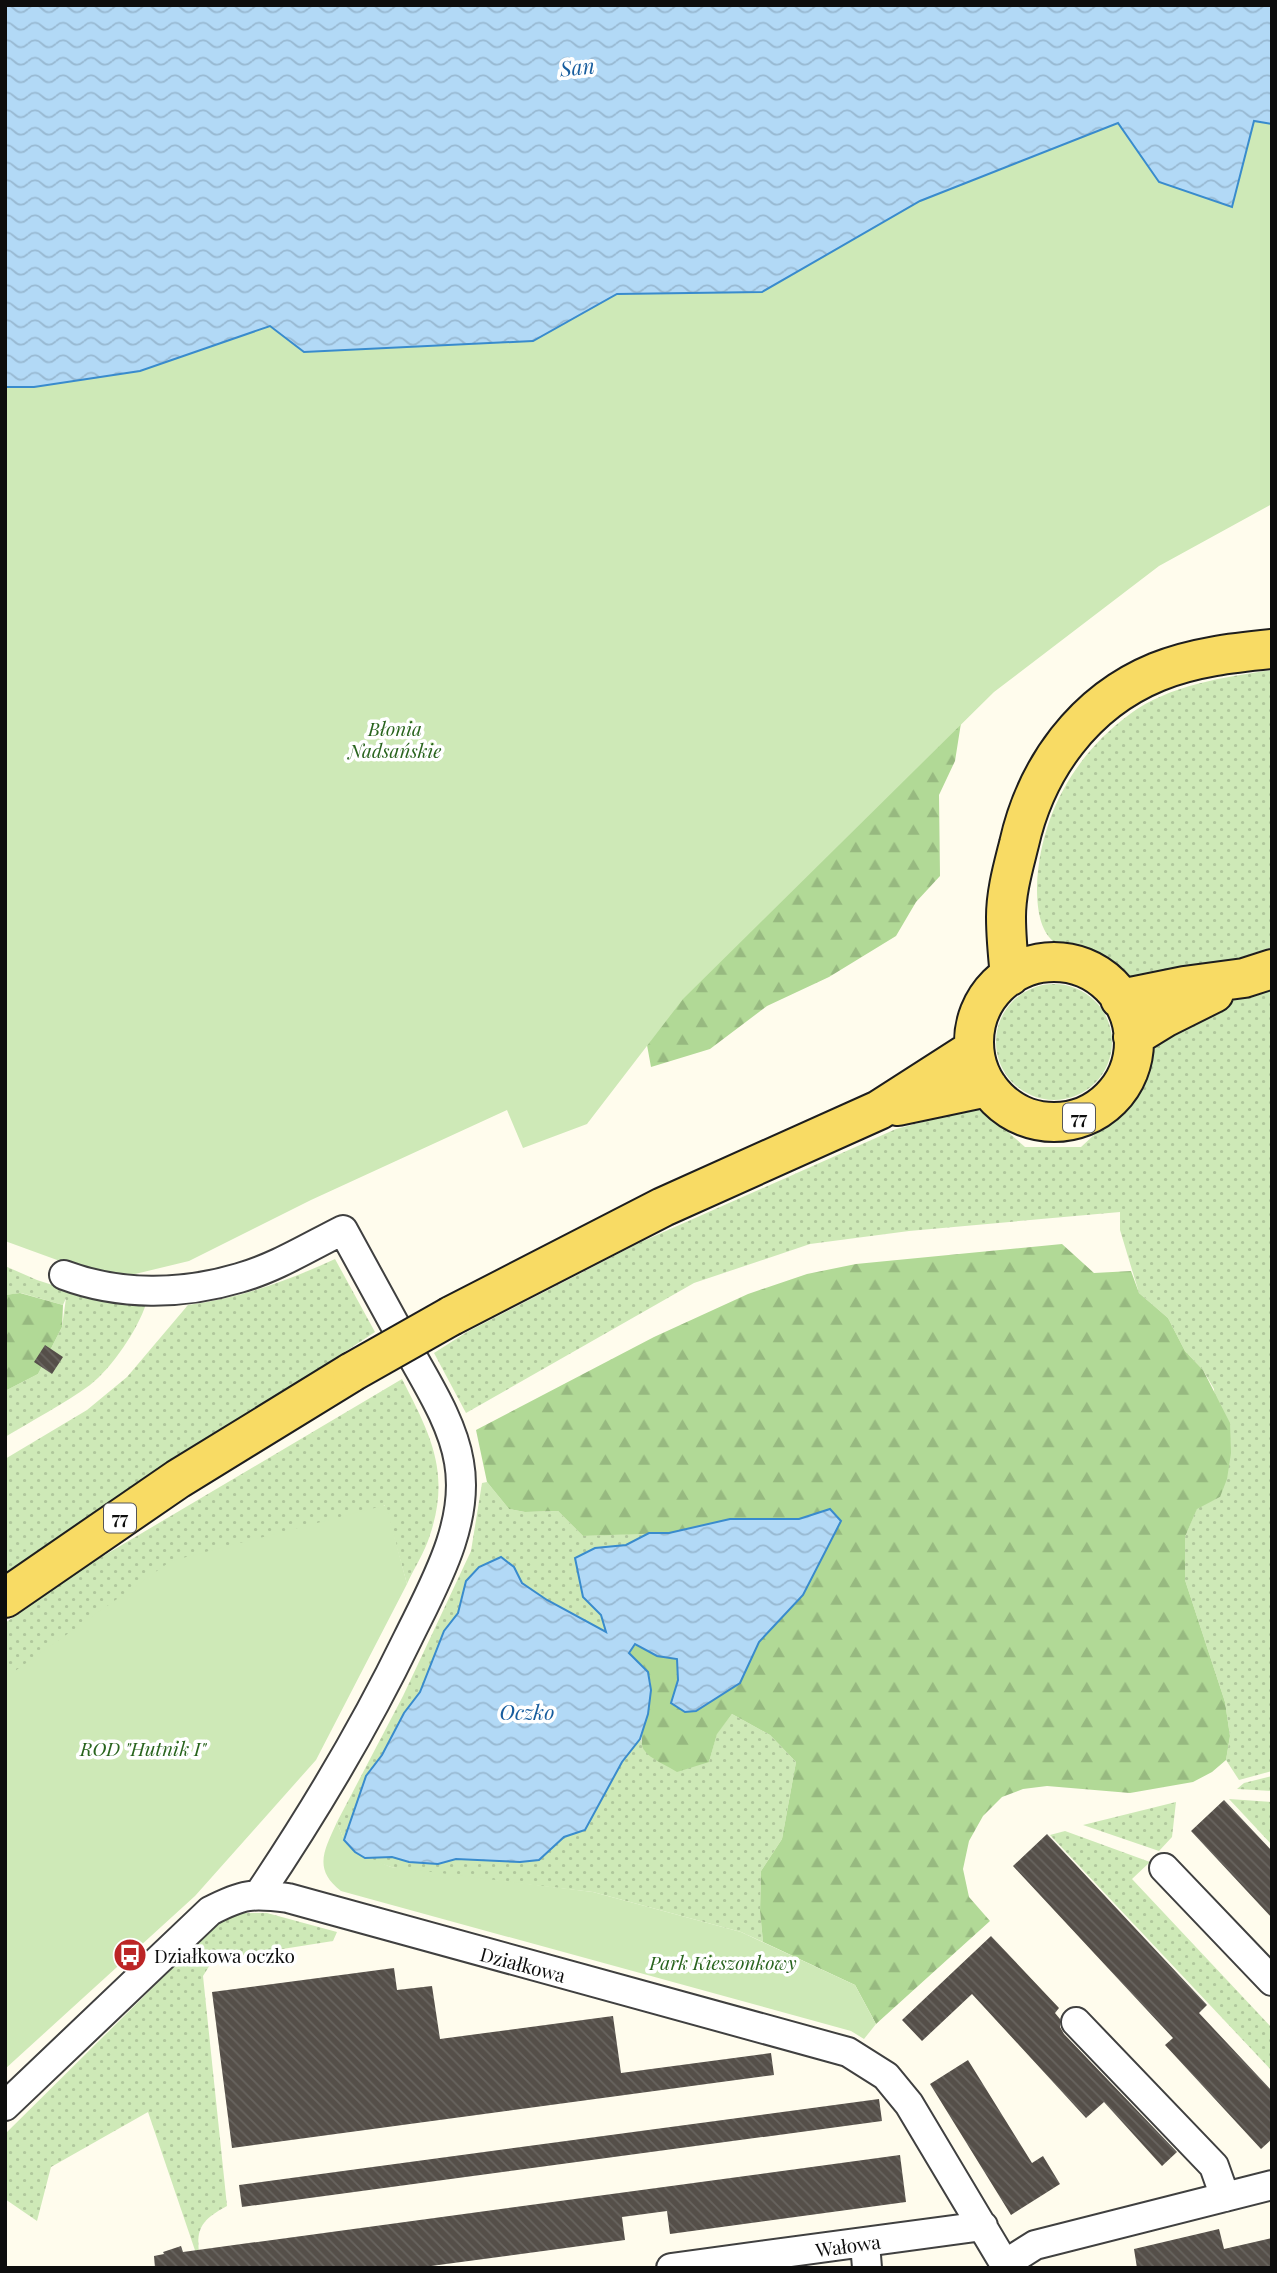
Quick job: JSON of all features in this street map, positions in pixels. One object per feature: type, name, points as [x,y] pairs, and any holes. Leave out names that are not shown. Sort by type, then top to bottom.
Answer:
[{"type":"main road","points":[[1010,976],[1006,912],[1019,844],[1032,798],[1047,768],[1077,728],[1102,705],[1144,678],[1177,665],[1210,657],[1272,649]]},
{"type":"main road","points":[[1019,844],[1030,925],[1049,963]]},
{"type":"main road","name":"77","points":[[1049,963],[1076,966],[1094,973],[1108,984],[1129,1017],[1133,1037],[1132,1058],[1120,1087],[1106,1102],[1079,1118],[1049,1122],[1028,1118],[1001,1103],[978,1069],[974,1049],[975,1030],[984,1003],[995,988],[1010,976],[1029,967],[1049,963]]},
{"type":"main road","points":[[1120,999],[1258,974]]},
{"type":"main road","points":[[1133,1037],[1164,1018],[1258,974]]},
{"type":"main road","name":"77","points":[[5,1598],[178,1479],[352,1372],[451,1316],[663,1207],[879,1110],[974,1049]]},
{"type":"main road","name":"77","points":[[879,1110],[988,1087]]},
{"type":"street","points":[[64,1275],[87,1283],[128,1290],[198,1288],[241,1278],[343,1230],[432,1393],[460,1462],[460,1494],[454,1529],[442,1565],[384,1686],[320,1801],[259,1894]]},
{"type":"street","points":[[1164,1868],[1272,1981]]},
{"type":"street","name":"Działkowa","points":[[5,2105],[210,1910],[237,1897],[259,1894],[288,1898],[848,2052],[893,2084],[909,2104],[1006,2266]]},
{"type":"street","points":[[1076,2022],[1214,2166],[1225,2197]]},
{"type":"street","points":[[1006,2266],[1035,2245],[1272,2185]]},
{"type":"street","name":"Wałowa","points":[[671,2268],[866,2255],[983,2226]]},
{"type":"green space","name":"Błonia Nadsańskie","points":[[1254,120],[1272,124],[1272,504],[1159,566],[994,692],[683,999],[587,1124],[523,1148],[507,1110],[311,1200],[189,1261],[131,1275],[79,1268],[5,1241],[5,387],[34,387],[140,371],[270,326],[305,352],[533,341],[617,294],[762,292],[920,201],[1118,123],[1159,182]]},
{"type":"green space","points":[[1272,670],[1272,947],[1153,987],[1128,981],[1054,942],[1042,925],[1039,912],[1037,886],[1040,860],[1053,812],[1064,789],[1092,748],[1130,714],[1162,696],[1198,684]]},
{"type":"green space","points":[[961,723],[955,761],[939,795],[940,876],[916,902],[896,936],[829,977],[767,1006],[710,1049],[651,1067],[645,1034],[911,762]]},
{"type":"green space","points":[[1272,971],[1272,1771],[1239,1780],[1226,1760],[1230,1736],[1225,1702],[1185,1580],[1185,1537],[1197,1508],[1220,1497],[1214,1389],[1203,1370],[1185,1351],[1168,1318],[1139,1293],[1120,1230],[1120,1212],[909,1231],[810,1244],[694,1283],[466,1413],[434,1353],[467,1332],[641,1242],[896,1129],[976,1108],[1025,1147],[1081,1147],[1109,1121],[1106,1103],[1125,1078],[1133,1048]]},
{"type":"green space","points":[[1054,984],[1076,989],[1095,1001],[1107,1020],[1112,1042],[1107,1064],[1095,1083],[1076,1095],[1054,1100],[1032,1095],[1013,1083],[1001,1064],[996,1042],[1001,1020],[1013,1001],[1032,989]]},
{"type":"green space","points":[[1062,1244],[1094,1273],[1131,1271],[1139,1293],[1168,1318],[1185,1351],[1203,1370],[1230,1423],[1231,1453],[1227,1479],[1220,1497],[1197,1509],[1185,1537],[1185,1580],[1225,1702],[1230,1736],[1226,1760],[1212,1772],[1193,1782],[1130,1793],[1047,1786],[1023,1789],[1002,1797],[983,1816],[969,1841],[963,1869],[969,1897],[990,1921],[876,2024],[855,1985],[763,1942],[760,1911],[761,1871],[782,1839],[796,1762],[770,1735],[732,1714],[717,1734],[709,1762],[677,1772],[655,1759],[644,1750],[642,1743],[651,1684],[647,1671],[629,1653],[635,1644],[657,1656],[677,1659],[678,1680],[672,1703],[740,1683],[759,1642],[803,1595],[829,1509],[799,1519],[730,1519],[669,1533],[583,1536],[558,1511],[525,1512],[509,1509],[487,1482],[476,1430],[654,1337],[748,1294],[807,1274],[856,1264]]},
{"type":"green space","points":[[335,1259],[375,1332],[117,1502],[5,1581],[5,1459],[87,1410],[127,1377],[188,1305],[263,1288]]},
{"type":"green space","points":[[5,1266],[37,1280],[99,1300],[146,1304],[123,1348],[98,1378],[70,1399],[5,1437],[5,1391],[38,1374],[62,1327],[66,1298],[63,1305],[21,1293],[5,1295]]},
{"type":"green space","points":[[20,1293],[63,1305],[62,1327],[38,1374],[5,1391],[5,1295]]},
{"type":"green space","points":[[402,1379],[429,1436],[438,1472],[436,1512],[428,1541],[407,1584],[385,1505],[5,1729],[5,1623],[88,1565]]},
{"type":"green space","points":[[487,1482],[509,1509],[525,1512],[558,1511],[583,1536],[649,1533],[626,1545],[595,1548],[583,1597],[601,1615],[606,1633],[522,1583],[514,1567],[466,1581],[458,1613],[444,1631],[423,1689],[404,1713],[382,1755],[366,1776],[344,1840],[337,1822],[403,1696],[471,1551],[482,1483]]},
{"type":"green space","name":"ROD \"Hutnik I\"","points":[[386,1505],[407,1584],[316,1760],[195,1896],[5,2069],[5,1678],[171,1561]]},
{"type":"green space","points":[[732,1714],[770,1735],[796,1762],[782,1839],[761,1871],[760,1911],[763,1942],[741,1932],[593,1892],[412,1871],[365,1858],[392,1857],[409,1862],[437,1864],[456,1859],[539,1860],[564,1837],[585,1830],[622,1762],[640,1739],[645,1751],[709,1762],[717,1733]]},
{"type":"green space","points":[[1272,1776],[1272,1791],[1237,1789],[1244,1783]]},
{"type":"green space","points":[[1229,1799],[1272,1802],[1272,1845]]},
{"type":"green space","points":[[1176,1802],[1172,1837],[1159,1851],[1083,1825]]},
{"type":"green space","name":"Park Kieszonkowy","points":[[337,1822],[344,1840],[355,1852],[391,1867],[593,1892],[741,1932],[855,1985],[876,2024],[864,2039],[851,2031],[341,1891],[326,1875],[324,1867],[325,1850]]},
{"type":"green space","points":[[1065,1831],[1150,1862],[1132,1879],[1272,2028],[1272,2071],[1050,1835]]},
{"type":"green space","points":[[242,1913],[267,1913],[337,1932],[333,1941],[213,1960],[203,1976],[227,2206],[209,2218],[200,2230],[198,2246],[201,2268],[148,2112],[51,2167],[37,2221],[5,2199],[5,2134],[210,1931],[222,1920]]},
{"type":"water","name":"San","points":[[5,5],[1272,5],[1272,124],[1254,121],[1232,207],[1159,182],[1118,123],[920,201],[762,292],[617,294],[533,341],[304,352],[270,326],[140,371],[34,387],[5,387]]},
{"type":"water","name":"Oczko","points":[[830,1509],[841,1521],[803,1595],[759,1642],[740,1683],[696,1711],[685,1712],[671,1703],[678,1680],[677,1659],[657,1656],[635,1644],[629,1653],[648,1672],[651,1690],[648,1714],[640,1739],[622,1762],[585,1830],[564,1837],[539,1860],[520,1862],[456,1859],[438,1864],[409,1862],[392,1857],[365,1858],[344,1840],[366,1776],[382,1755],[404,1713],[420,1692],[444,1631],[458,1613],[466,1581],[479,1567],[501,1557],[514,1567],[522,1583],[606,1632],[601,1615],[583,1597],[575,1558],[595,1548],[626,1545],[649,1533],[669,1533],[730,1519],[799,1519]]},
{"type":"building","points":[[45,1345],[63,1357],[52,1374],[34,1362]]},
{"type":"building","points":[[1224,1800],[1272,1851],[1272,1918],[1191,1831]]},
{"type":"building","points":[[1047,1834],[1207,2005],[1199,2013],[1272,2091],[1272,2139],[1261,2149],[1165,2045],[1173,2038],[1013,1866]]},
{"type":"building","points":[[991,1936],[1059,2008],[1055,2013],[1060,2019],[1064,2034],[1177,2152],[1162,2166],[1104,2102],[1086,2118],[972,1994],[922,2041],[902,2020]]},
{"type":"building","points":[[394,1968],[397,1990],[432,1986],[440,2039],[613,2016],[621,2073],[771,2053],[774,2075],[232,2148],[212,1992]]},
{"type":"building","points":[[968,2060],[1032,2163],[1043,2156],[1060,2184],[1011,2215],[930,2084]]},
{"type":"building","points":[[879,2099],[882,2121],[242,2207],[239,2185]]},
{"type":"building","points":[[900,2155],[906,2202],[670,2234],[667,2211],[622,2217],[625,2240],[416,2268],[155,2268],[154,2256],[181,2246],[183,2252]]},
{"type":"building","points":[[1219,2229],[1224,2249],[1272,2238],[1272,2268],[1137,2268],[1134,2249]]},
{"type":"place","name":"Działkowa oczko","points":[[130,1955]]}]
